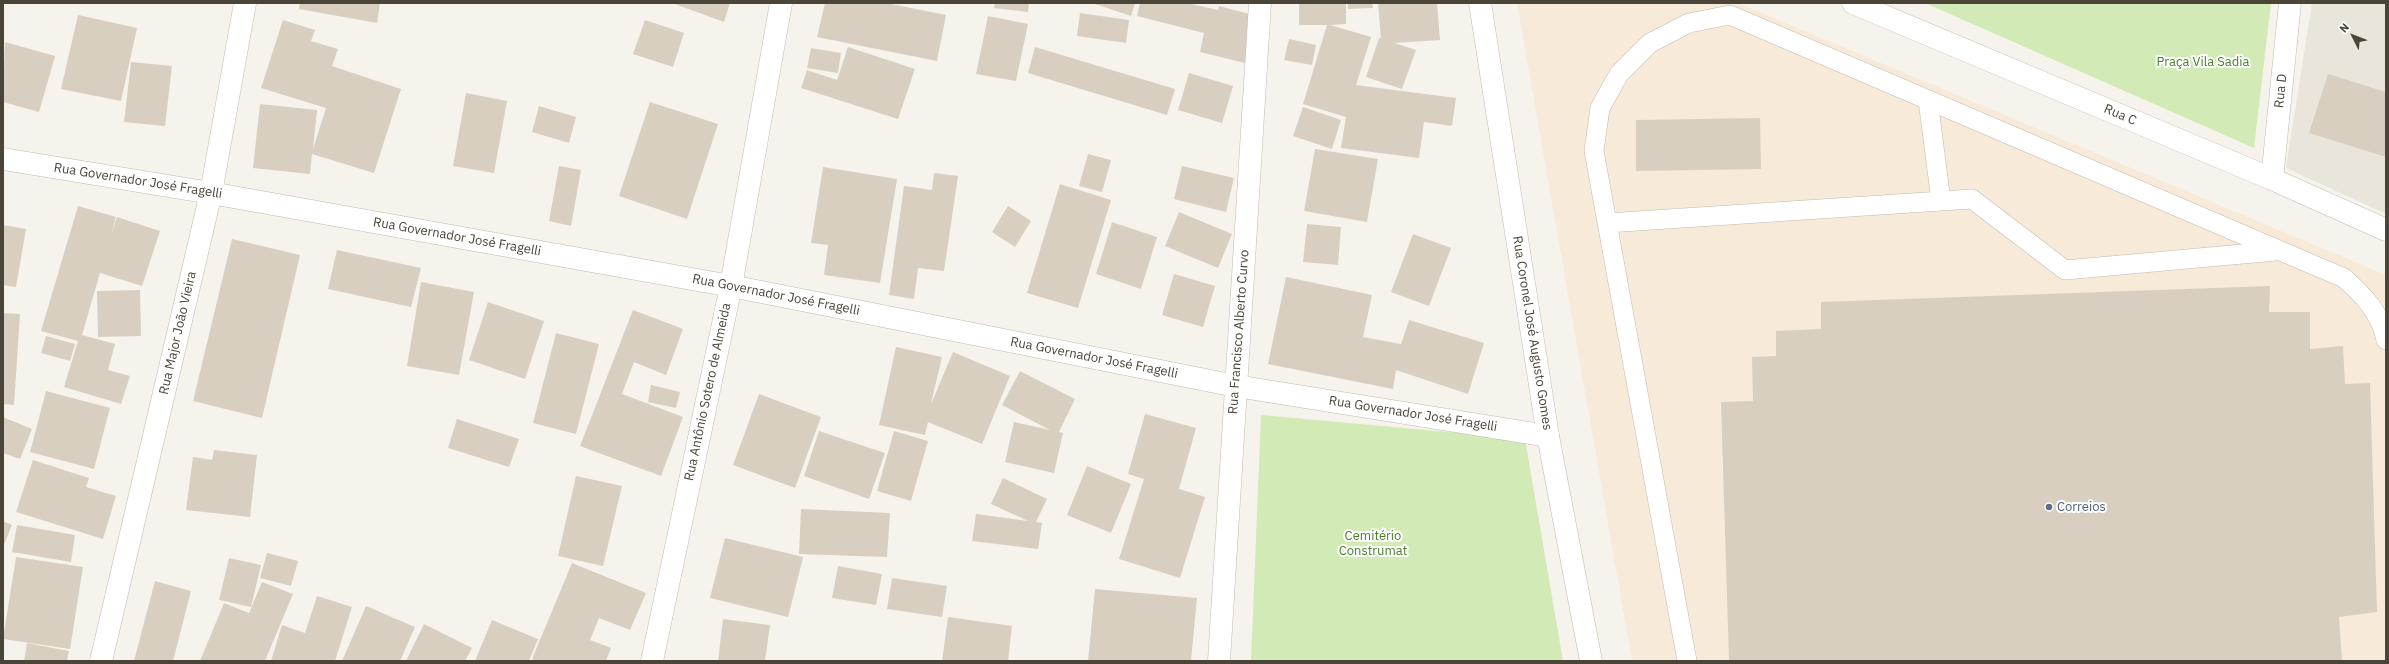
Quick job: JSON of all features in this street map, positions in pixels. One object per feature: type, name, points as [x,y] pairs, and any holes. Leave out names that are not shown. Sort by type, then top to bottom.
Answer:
[{"type":"street","name":"Rua Major João Vieira","points":[[101,661],[211,193],[245,3]]},
{"type":"street","name":"Rua Antônio Sotero de Almeida","points":[[652,661],[731,286],[781,3]]},
{"type":"street","name":"Rua Francisco Alberto Curvo","points":[[1219,661],[1260,3]]},
{"type":"street","name":"Rua Coronel José Augusto Gomes","points":[[1480,3],[1548,436],[1591,661]]},
{"type":"street","name":"Rua C","points":[[1853,3],[2272,178],[2386,230]]},
{"type":"street","name":"Rua D","points":[[2272,178],[2290,3]]},
{"type":"street","name":"Rua Governador José Fragelli","points":[[3,159],[211,193],[731,286],[1236,386],[1548,436]]},
{"type":"lane","points":[[1687,661],[1594,151],[1600,108],[1619,74],[1650,42],[1689,22],[1730,15],[2344,278],[2367,298],[2384,327],[2386,340]]},
{"type":"lane","points":[[1928,100],[1940,201]]},
{"type":"lane","points":[[1607,223],[1972,199],[2065,270],[2280,250]]},
{"type":"shaded area","points":[[1517,3],[1738,3],[2386,275],[2386,661],[1632,661]]},
{"type":"shaded area","points":[[2312,3],[2386,3],[2386,214],[2286,168]]},
{"type":"green space","name":"Praça Vila Sadia","points":[[1925,3],[2271,3],[2254,148]]},
{"type":"green space","name":"Cemitério Construmat","points":[[1261,415],[1525,439],[1563,661],[1251,661]]},
{"type":"building","points":[[300,3],[380,3],[377,23],[299,9]]},
{"type":"building","points":[[672,3],[730,3],[724,22]]},
{"type":"building","points":[[825,3],[886,3],[946,15],[937,61],[817,37]]},
{"type":"building","points":[[995,3],[1029,3],[1028,12],[994,8]]},
{"type":"building","points":[[1092,3],[1135,3],[1131,16]]},
{"type":"building","points":[[1140,3],[1187,3],[1218,10],[1219,6],[1257,16],[1245,63],[1200,52],[1204,33],[1137,16]]},
{"type":"building","points":[[1299,3],[1346,3],[1346,24],[1330,25],[1371,37],[1356,85],[1456,98],[1452,126],[1424,122],[1419,158],[1341,148],[1346,117],[1303,104],[1327,25],[1299,25]]},
{"type":"building","points":[[1348,3],[1372,3],[1373,8],[1348,9]]},
{"type":"building","points":[[1378,3],[1437,3],[1440,40],[1394,43],[1416,50],[1402,89],[1366,77],[1379,38],[1381,38]]},
{"type":"building","points":[[1080,13],[1129,20],[1126,43],[1077,36]]},
{"type":"building","points":[[78,15],[137,28],[121,101],[61,89]]},
{"type":"building","points":[[988,16],[1028,24],[1016,81],[976,74]]},
{"type":"building","points":[[283,20],[315,30],[311,41],[338,49],[332,66],[401,89],[374,173],[312,154],[310,174],[253,168],[260,104],[317,110],[313,149],[326,108],[261,88]]},
{"type":"building","points":[[645,20],[684,33],[673,67],[633,54]]},
{"type":"building","points":[[1289,39],[1316,45],[1312,65],[1284,60]]},
{"type":"building","points":[[5,42],[55,56],[39,112],[3,102]]},
{"type":"building","points":[[848,47],[915,69],[898,119],[801,88],[807,70],[837,80]]},
{"type":"building","points":[[1035,47],[1175,89],[1167,115],[1028,73]]},
{"type":"building","points":[[811,48],[841,53],[838,73],[807,68]]},
{"type":"building","points":[[131,62],[172,66],[165,126],[124,122]]},
{"type":"building","points":[[1189,73],[1233,86],[1222,123],[1178,110]]},
{"type":"building","points":[[2328,74],[2386,92],[2386,157],[2309,133]]},
{"type":"building","points":[[466,93],[507,101],[494,173],[453,166]]},
{"type":"building","points":[[650,102],[718,124],[687,219],[619,196]]},
{"type":"building","points":[[539,106],[576,117],[569,143],[532,132]]},
{"type":"building","points":[[1303,107],[1341,120],[1332,149],[1293,136]]},
{"type":"building","points":[[1760,118],[1761,169],[1636,171],[1636,120]]},
{"type":"building","points":[[1315,149],[1378,159],[1367,222],[1304,211]]},
{"type":"building","points":[[1088,154],[1111,160],[1102,192],[1079,186]]},
{"type":"building","points":[[559,166],[581,170],[571,226],[549,221]]},
{"type":"building","points":[[1182,166],[1234,178],[1226,212],[1174,199]]},
{"type":"building","points":[[823,167],[897,179],[880,283],[824,275],[828,245],[811,243]]},
{"type":"building","points":[[934,173],[958,176],[944,271],[918,268],[914,299],[889,295],[904,186],[932,190]]},
{"type":"building","points":[[1060,184],[1111,200],[1078,308],[1027,293]]},
{"type":"building","points":[[78,206],[116,217],[111,236],[117,217],[160,231],[142,286],[100,273],[82,335],[115,344],[108,370],[130,376],[121,404],[64,387],[78,341],[41,331]]},
{"type":"building","points":[[1008,206],[1031,221],[1015,247],[992,232]]},
{"type":"building","points":[[1179,212],[1232,234],[1218,268],[1165,246]]},
{"type":"building","points":[[1112,222],[1157,237],[1141,289],[1096,274]]},
{"type":"building","points":[[1307,224],[1341,227],[1338,265],[1303,262]]},
{"type":"building","points":[[3,225],[26,229],[16,287],[3,285]]},
{"type":"building","points":[[1413,234],[1451,248],[1429,306],[1391,292]]},
{"type":"building","points":[[232,239],[300,255],[262,418],[193,401]]},
{"type":"building","points":[[337,250],[421,268],[411,307],[328,289]]},
{"type":"building","points":[[1174,274],[1215,286],[1203,327],[1162,315]]},
{"type":"building","points":[[1286,277],[1372,295],[1363,337],[1401,344],[1409,320],[1484,343],[1468,394],[1396,370],[1393,389],[1268,364]]},
{"type":"building","points":[[421,282],[474,292],[459,375],[407,366]]},
{"type":"building","name":"Correios","points":[[2270,286],[2269,312],[2310,312],[2310,349],[2343,346],[2345,384],[2370,383],[2377,612],[2339,617],[2342,661],[1729,661],[1721,402],[1753,401],[1752,357],[1776,356],[1776,331],[1821,329],[1821,302]]},
{"type":"building","points":[[140,290],[141,336],[98,337],[97,291]]},
{"type":"building","points":[[488,302],[544,321],[525,379],[469,360]]},
{"type":"building","points":[[633,310],[683,329],[666,375],[634,362],[622,394],[683,417],[661,476],[580,446]]},
{"type":"building","points":[[3,313],[20,314],[14,405],[3,404]]},
{"type":"building","points":[[556,333],[599,344],[576,434],[533,423]]},
{"type":"building","points":[[46,336],[75,344],[70,361],[41,353]]},
{"type":"building","points":[[896,347],[942,357],[931,404],[953,352],[1010,376],[982,444],[928,422],[925,435],[879,425]]},
{"type":"building","points":[[1020,371],[1075,399],[1059,432],[1063,433],[1054,473],[1005,462],[1014,422],[1050,430],[1002,405]]},
{"type":"building","points":[[651,385],[680,392],[676,408],[648,402]]},
{"type":"building","points":[[46,391],[110,408],[94,469],[30,452]]},
{"type":"building","points":[[759,394],[821,417],[795,488],[733,465]]},
{"type":"building","points":[[1145,414],[1196,428],[1179,489],[1205,497],[1180,578],[1119,559],[1144,479],[1128,474]]},
{"type":"building","points":[[3,417],[32,429],[20,459],[3,453]]},
{"type":"building","points":[[457,419],[519,439],[509,467],[448,448]]},
{"type":"building","points":[[819,431],[885,453],[869,499],[804,476]]},
{"type":"building","points":[[894,431],[928,441],[911,501],[877,491]]},
{"type":"building","points":[[214,450],[257,455],[250,517],[186,510],[193,457],[212,460]]},
{"type":"building","points":[[33,460],[89,478],[86,487],[116,496],[103,539],[16,512]]},
{"type":"building","points":[[1087,466],[1131,484],[1111,533],[1067,515]]},
{"type":"building","points":[[576,476],[622,486],[603,566],[558,556]]},
{"type":"building","points":[[1003,478],[1047,499],[1036,522],[1042,523],[1038,549],[972,541],[976,514],[1028,521],[991,504]]},
{"type":"building","points":[[801,509],[890,513],[887,557],[799,554]]},
{"type":"building","points":[[3,521],[12,525],[3,547]]},
{"type":"building","points":[[17,525],[75,535],[71,562],[12,552]]},
{"type":"building","points":[[725,538],[803,557],[788,617],[710,598]]},
{"type":"building","points":[[267,553],[298,561],[291,586],[260,578]]},
{"type":"building","points":[[16,557],[83,567],[70,649],[3,639]]},
{"type":"building","points":[[229,558],[261,565],[251,607],[219,600]]},
{"type":"building","points":[[572,563],[646,593],[630,630],[599,618],[590,640],[611,648],[606,661],[537,661],[532,659]]},
{"type":"building","points":[[838,566],[882,574],[876,605],[832,598]]},
{"type":"building","points":[[892,578],[947,586],[942,617],[887,609]]},
{"type":"building","points":[[155,581],[191,591],[173,661],[134,661]]},
{"type":"building","points":[[262,582],[293,594],[265,661],[200,661],[224,603],[249,613]]},
{"type":"building","points":[[1095,589],[1197,598],[1191,661],[1088,661]]},
{"type":"building","points":[[317,596],[352,607],[335,661],[271,661],[282,625],[305,633]]},
{"type":"building","points":[[366,606],[415,627],[400,661],[342,661]]},
{"type":"building","points":[[948,617],[1012,626],[1008,661],[942,661]]},
{"type":"building","points":[[723,619],[770,625],[765,661],[718,661]]},
{"type":"building","points":[[492,620],[538,639],[529,661],[475,661]]},
{"type":"building","points":[[424,624],[472,648],[465,661],[406,661]]},
{"type":"building","points":[[27,643],[69,651],[67,661],[24,661]]},
{"type":"place","name":"Correios","points":[[2049,507]]}]
